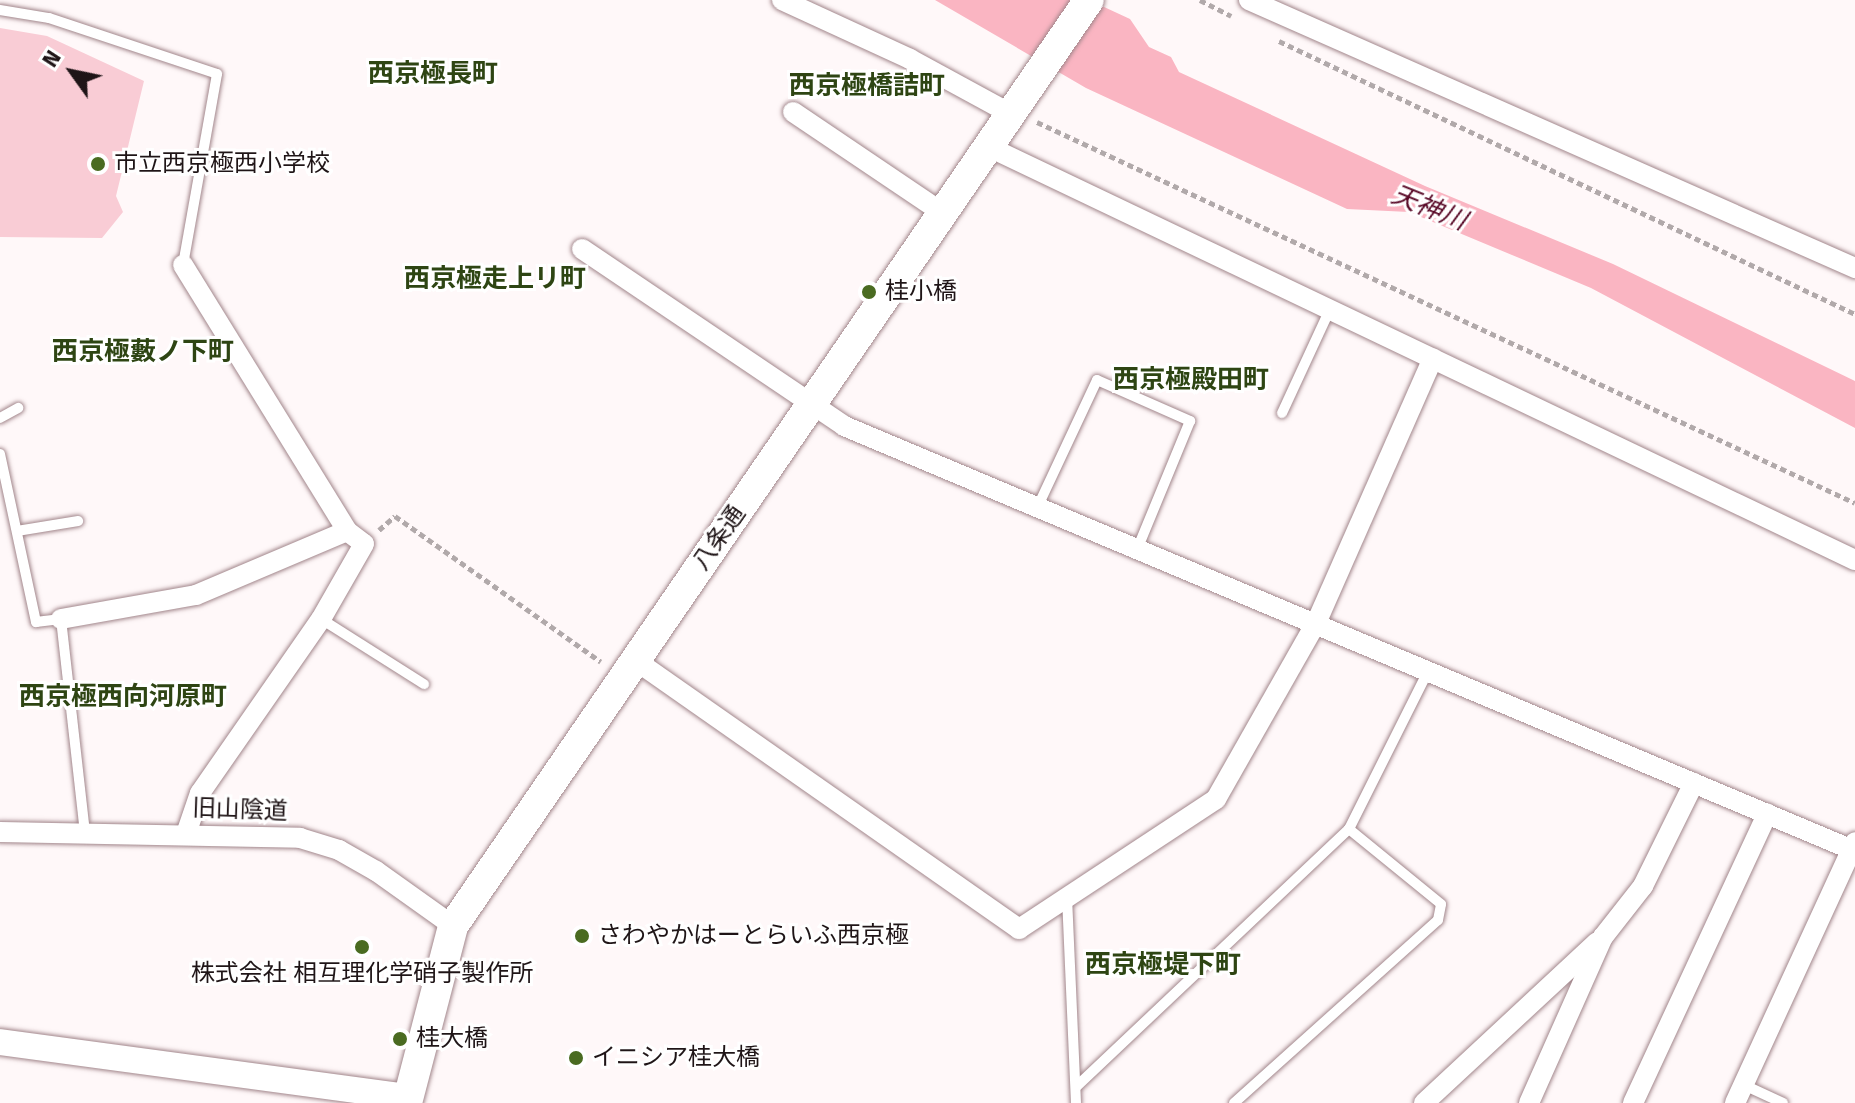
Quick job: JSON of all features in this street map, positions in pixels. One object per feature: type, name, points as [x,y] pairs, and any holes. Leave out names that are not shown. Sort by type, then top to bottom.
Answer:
[{"type":"main road","name":"八条通","points":[[412,1101],[453,926],[622,664],[811,404],[1089,0]]},
{"type":"street","points":[[782,0],[1017,106]]},
{"type":"street","points":[[1249,0],[1855,268]]},
{"type":"street","points":[[793,112],[943,213]]},
{"type":"street","points":[[989,147],[1855,560]]},
{"type":"street","points":[[582,249],[844,426],[930,465],[1317,621],[1767,814],[1854,848],[1740,1094]]},
{"type":"street","points":[[183,265],[347,531],[364,544],[321,619],[200,793],[186,834]]},
{"type":"street","points":[[622,664],[1019,929],[1216,799],[1317,621],[1433,358]]},
{"type":"street","points":[[61,619],[196,595],[347,531]]},
{"type":"street","points":[[1424,1103],[1603,937],[1643,886],[1694,783]]},
{"type":"street","points":[[1633,1103],[1767,814]]},
{"type":"street","name":"旧山陰道","points":[[0,832],[300,838],[339,850],[453,926]]},
{"type":"street","points":[[1529,1103],[1603,937]]},
{"type":"street","points":[[0,1042],[412,1101]]},
{"type":"lane","points":[[0,10],[49,18],[217,74],[183,265]]},
{"type":"lane","points":[[1282,413],[1330,309]]},
{"type":"lane","points":[[1038,506],[1097,380],[1190,421],[1138,547]]},
{"type":"lane","points":[[0,418],[18,408]]},
{"type":"lane","points":[[0,454],[36,622],[61,619],[85,833]]},
{"type":"lane","points":[[17,531],[78,521]]},
{"type":"lane","points":[[321,619],[424,684]]},
{"type":"lane","points":[[1077,1086],[1349,829],[1429,669]]},
{"type":"lane","points":[[1234,1103],[1438,920],[1441,904],[1349,829]]},
{"type":"lane","points":[[1067,897],[1076,1103]]},
{"type":"lane","points":[[1740,1094],[1783,1103]]},
{"type":"path","points":[[1200,0],[1240,21]]},
{"type":"path","points":[[1267,35],[1855,314]]},
{"type":"path","points":[[1017,106],[1855,503]]},
{"type":"path","points":[[364,544],[395,516],[622,664]]},
{"type":"shaded area","points":[[0,28],[47,36],[144,81],[116,196],[123,212],[102,238],[0,237]]},
{"type":"water","name":"天神川","points":[[935,0],[1089,0],[1130,19],[1149,47],[1171,57],[1179,72],[1425,186],[1613,264],[1855,381],[1855,428],[1591,288],[1409,212],[1347,209],[1086,88]]},
{"type":"place","name":"市立西京極西小学校","points":[[98,164]]},
{"type":"place","name":"桂小橋","points":[[869,292]]},
{"type":"place","name":"さわやかはーとらいふ西京極","points":[[582,936]]},
{"type":"place","name":"株式会社 相互理化学硝子製作所","points":[[362,947]]},
{"type":"place","name":"桂大橋","points":[[400,1039]]},
{"type":"place","name":"イニシア桂大橋","points":[[576,1058]]},
{"type":"district","name":"西京極長町","points":[[433,74]]},
{"type":"district","name":"西京極橋詰町","points":[[867,86]]},
{"type":"district","name":"西京極走上リ町","points":[[495,279]]},
{"type":"district","name":"西京極藪ノ下町","points":[[143,352]]},
{"type":"district","name":"西京極殿田町","points":[[1191,380]]},
{"type":"district","name":"西京極西向河原町","points":[[123,697]]},
{"type":"district","name":"西京極堤下町","points":[[1163,965]]}]
